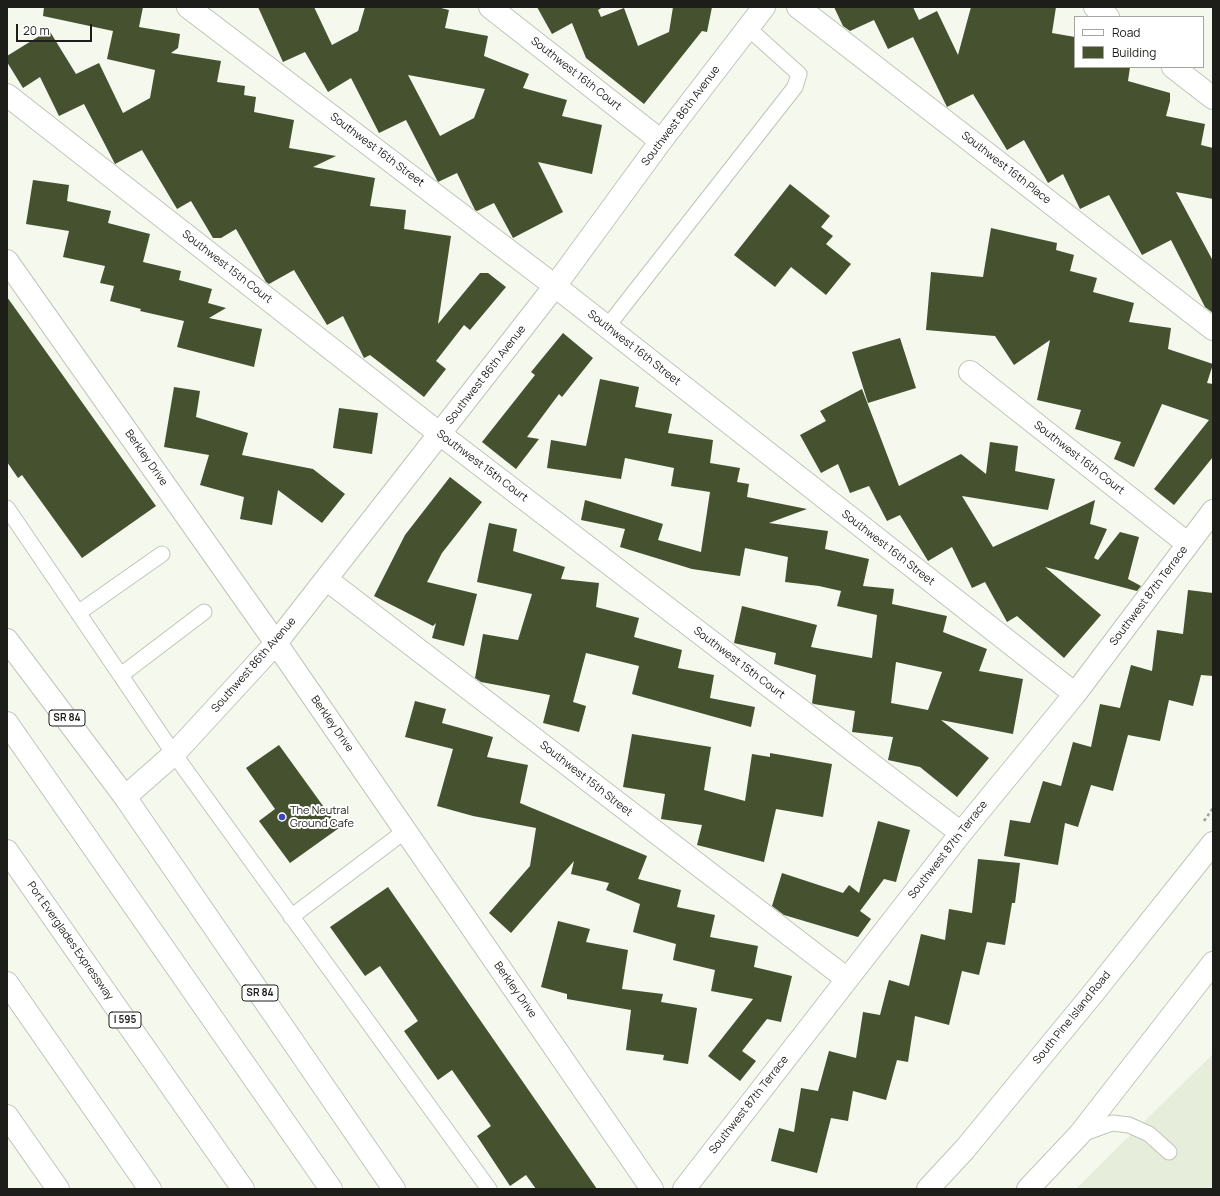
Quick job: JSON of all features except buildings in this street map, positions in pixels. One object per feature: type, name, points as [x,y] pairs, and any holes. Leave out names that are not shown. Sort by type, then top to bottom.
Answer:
[{"type":"main road","name":"Southwest 16th Street","points":[[188,7],[555,286],[1075,694]]},
{"type":"main road","name":"Southwest 16th Court","points":[[490,7],[661,141]]},
{"type":"main road","name":"Southwest 86th Avenue","points":[[126,797],[174,754],[276,643],[555,286],[661,141],[764,7]]},
{"type":"main road","name":"Southwest 16th Place","points":[[798,7],[1213,329]]},
{"type":"main road","points":[[1095,7],[1107,16]]},
{"type":"main road","points":[[1174,68],[1213,98]]},
{"type":"main road","name":"Southwest 15th Court","points":[[7,95],[440,434],[961,833]]},
{"type":"main road","name":"Berkley Drive","points":[[7,261],[276,643],[652,1189]]},
{"type":"main road","name":"Southwest 16th Court","points":[[970,372],[1188,544]]},
{"type":"main road","name":"Southwest 87th Terrace","points":[[684,1189],[961,833],[1075,694],[1213,512]]},
{"type":"main road","name":"Southwest 15th Street","points":[[326,579],[847,979]]},
{"type":"main road","name":"SR 84","points":[[7,640],[126,797],[394,1189]]},
{"type":"main road","points":[[7,723],[331,1189]]},
{"type":"main road","name":"South Pine Island Road","points":[[928,1189],[965,1149],[1213,844]]},
{"type":"main road","name":"Port Everglades Expressway","points":[[7,851],[243,1189]]},
{"type":"main road","points":[[1028,1189],[1079,1136],[1213,963]]},
{"type":"main road","points":[[7,983],[150,1189]]},
{"type":"main road","points":[[7,1116],[58,1189]]},
{"type":"main road","points":[[944,1189],[965,1149]]},
{"type":"lane","points":[[607,327],[795,87],[799,74],[748,28]]},
{"type":"lane","points":[[7,508],[174,754],[489,1189]]},
{"type":"lane","points":[[78,613],[162,554]]},
{"type":"lane","points":[[121,676],[204,612]]},
{"type":"lane","points":[[291,917],[405,831]]},
{"type":"lane","points":[[1079,1136],[1112,1123],[1129,1125],[1149,1134],[1169,1152]]},
{"type":"shaded area","points":[[1213,1054],[1213,1189],[1076,1189],[1112,1153]]},
{"type":"place","name":"The Neutral Ground Cafe","points":[[282,817]]}]
